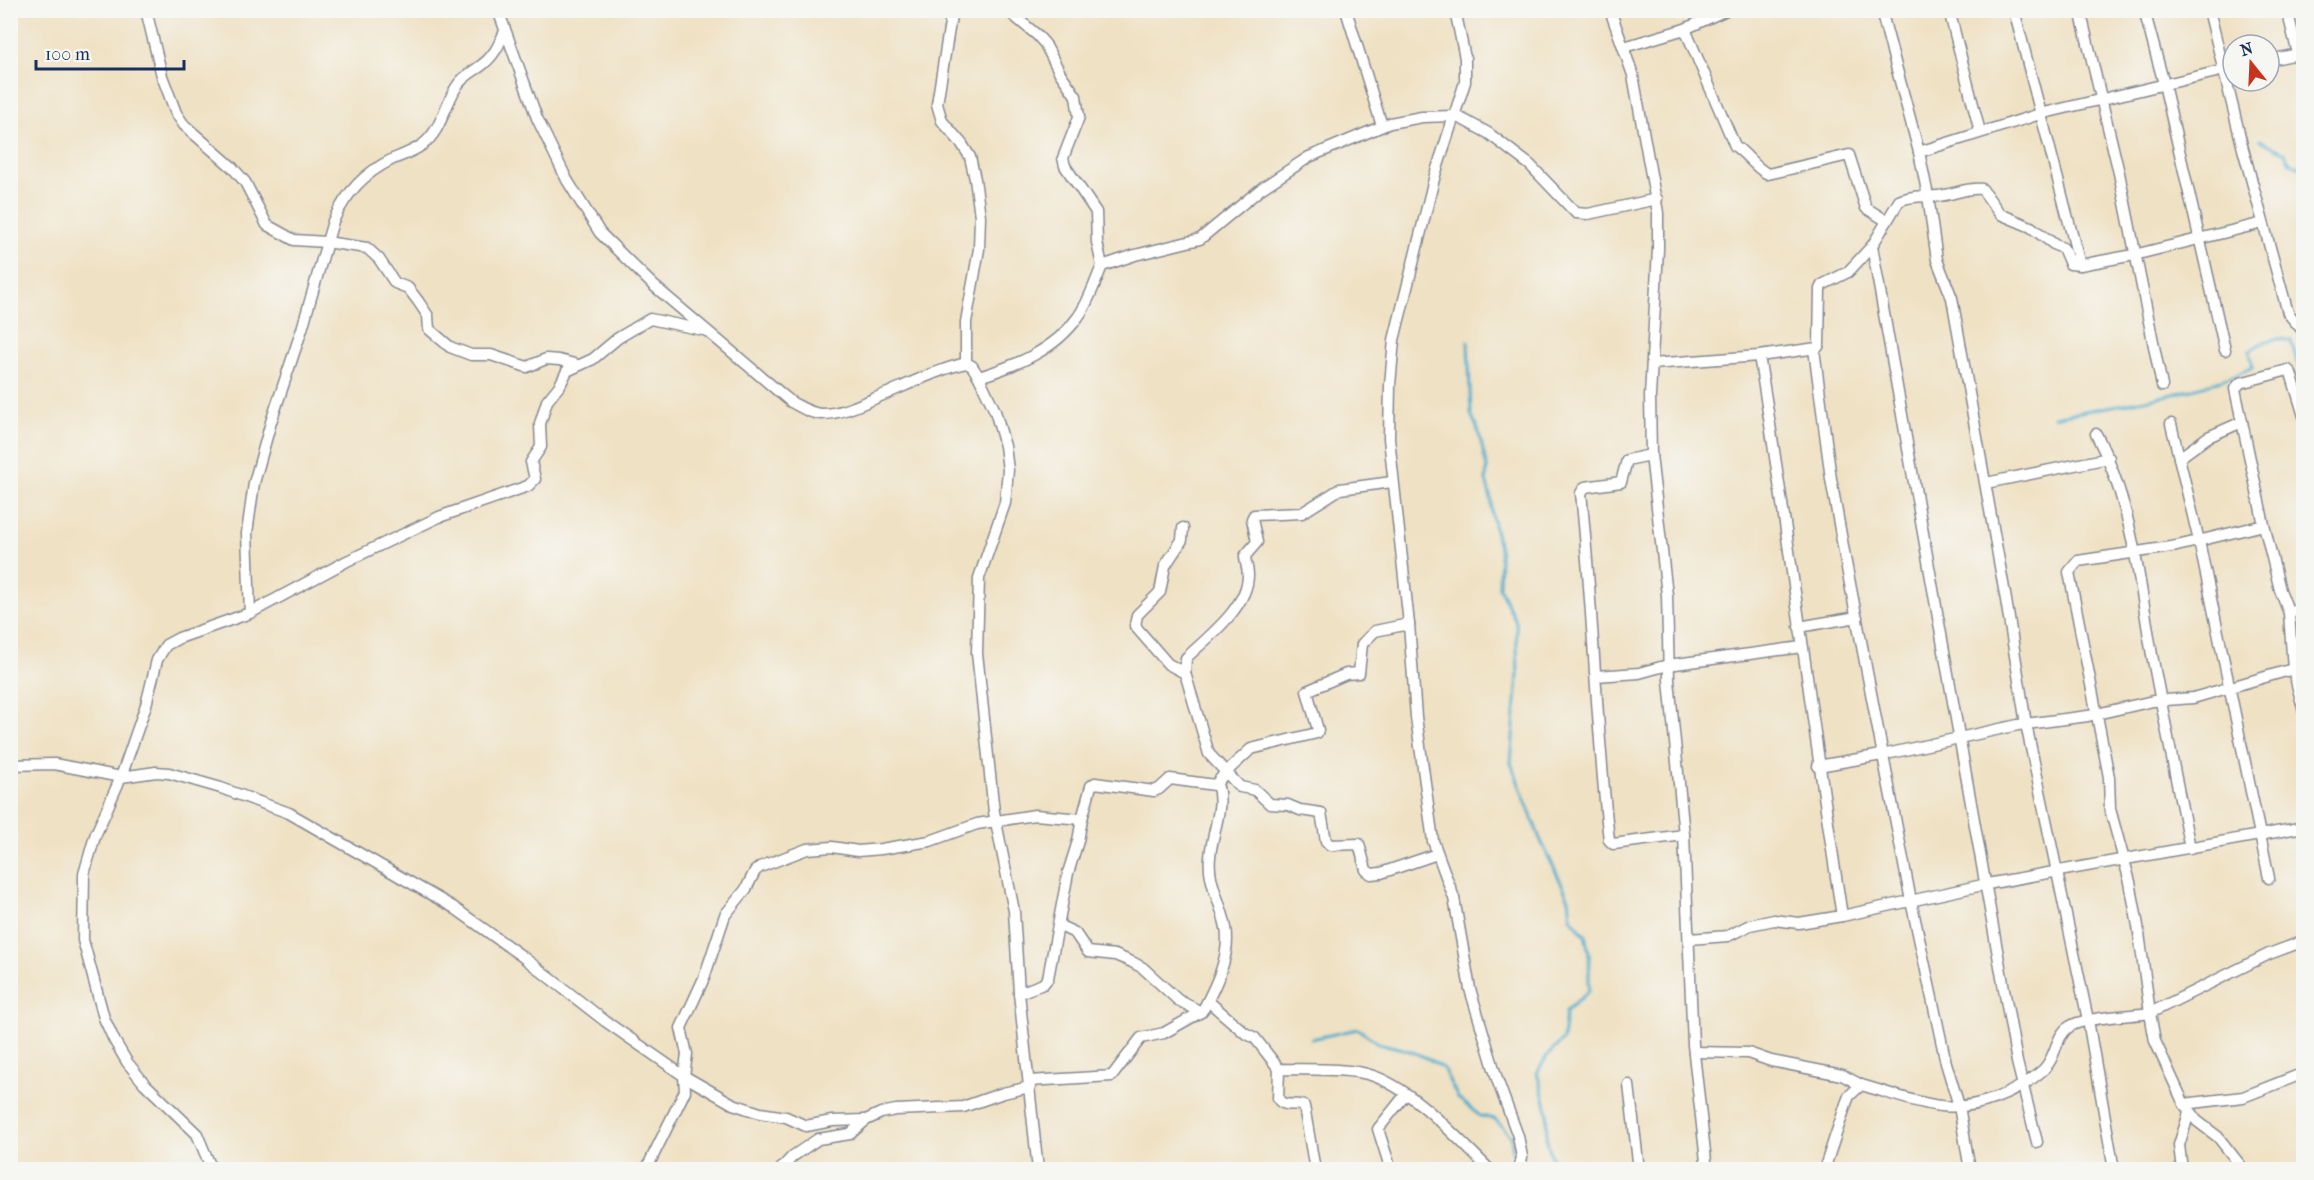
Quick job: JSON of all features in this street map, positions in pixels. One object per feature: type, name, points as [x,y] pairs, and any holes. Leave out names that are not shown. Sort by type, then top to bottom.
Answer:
[{"type":"street","points":[[146,10],[162,76],[176,113],[184,125],[239,174],[250,189],[267,225],[294,240],[326,242],[370,250],[395,283],[408,288],[428,316],[429,329],[450,347],[471,355],[491,355],[527,367],[546,359],[578,365]]},
{"type":"street","points":[[498,10],[531,105],[552,151],[572,190],[600,233],[653,285],[791,402],[821,414],[862,404],[945,369],[966,363],[972,366],[979,377],[999,421],[1008,470],[1005,503],[978,586],[977,653],[996,820],[1014,910],[1019,993],[1038,1170]]},
{"type":"street","points":[[952,10],[937,104],[938,112],[942,121],[969,156],[980,216],[980,249],[966,322],[966,363]]},
{"type":"street","points":[[979,377],[1017,364],[1060,338],[1082,311],[1102,266],[1097,242],[1096,212],[1065,166],[1063,158],[1079,117],[1076,96],[1060,73],[1045,44],[1007,10]]},
{"type":"street","points":[[1346,10],[1382,126]]},
{"type":"street","points":[[1455,10],[1465,58],[1465,82],[1435,175],[1394,340],[1389,438],[1409,624],[1416,717],[1433,841],[1454,898],[1468,980],[1498,1082],[1518,1136],[1520,1165]]},
{"type":"street","points":[[1610,10],[1633,75],[1657,199],[1659,238],[1652,364],[1651,455],[1666,595],[1672,724],[1684,835],[1694,1052],[1707,1170]]},
{"type":"street","points":[[1624,47],[1685,29],[1705,15],[1726,10]]},
{"type":"street","points":[[1881,10],[1919,152],[1937,260],[1953,298],[2026,724],[2088,1020],[2114,1170]]},
{"type":"street","points":[[1949,10],[1980,132]]},
{"type":"street","points":[[2014,10],[2080,265]]},
{"type":"street","points":[[2080,10],[2102,99],[2162,386]]},
{"type":"street","points":[[2144,10],[2201,239],[2225,350]]},
{"type":"street","points":[[2209,10],[2221,45]]},
{"type":"street","points":[[2287,10],[2301,53],[2304,78]]},
{"type":"street","points":[[1685,29],[1735,147],[1746,153],[1766,173],[1849,155],[1866,208],[1887,221]]},
{"type":"street","points":[[250,613],[248,533],[254,483],[282,384],[302,329],[326,242],[337,213],[352,189],[376,168],[428,141],[456,87],[467,75],[491,58],[505,31]]},
{"type":"street","points":[[2281,57],[2301,53]]},
{"type":"street","points":[[1919,152],[2040,114],[2221,71]]},
{"type":"street","points":[[2234,93],[2263,223],[2288,313],[2304,332]]},
{"type":"street","points":[[1102,266],[1135,255],[1200,239],[1262,188],[1305,159],[1382,126],[1422,117],[1454,116],[1488,133],[1530,165],[1576,213],[1588,214],[1657,199]]},
{"type":"street","points":[[1652,364],[1814,350],[1820,345],[1820,290],[1822,285],[1848,272],[1872,246],[1901,200],[1945,195],[1963,189],[1982,189],[2000,214],[2031,227],[2062,248],[2070,264],[2080,265],[2134,255],[2263,223]]},
{"type":"street","points":[[1872,246],[1927,563],[2023,1085],[2037,1142]]},
{"type":"street","points":[[212,1170],[197,1134],[144,1083],[127,1062],[114,1040],[104,1018],[84,948],[84,874],[95,836],[121,777],[146,705],[161,651],[166,645],[179,638],[250,613],[347,561],[426,524],[533,482],[535,479],[531,462],[541,447],[540,424],[548,398],[559,387],[567,371],[593,359],[618,338],[650,319],[707,330]]},
{"type":"street","points":[[1814,350],[1831,479],[1882,755],[1946,1063],[1959,1106],[1970,1170]]},
{"type":"street","points":[[1759,356],[1784,502],[1818,766],[1842,916]]},
{"type":"street","points":[[2304,416],[2288,370],[2240,383],[2235,389],[2264,525],[2280,590],[2289,613],[2293,669],[2304,712]]},
{"type":"street","points":[[2179,458],[2208,437],[2242,422]]},
{"type":"street","points":[[2171,424],[2199,541],[2269,878]]},
{"type":"street","points":[[2096,434],[2119,484],[2135,552],[2160,700],[2190,848]]},
{"type":"street","points":[[1651,455],[1627,460],[1623,478],[1618,483],[1585,487],[1581,493],[1591,584],[1604,789],[1611,843],[1684,835]]},
{"type":"street","points":[[1986,483],[2109,458]]},
{"type":"street","points":[[1392,482],[1340,489],[1302,513],[1254,515],[1252,519],[1257,542],[1245,556],[1248,575],[1243,590],[1233,612],[1186,658],[1185,673],[1207,748],[1240,787],[1255,790],[1270,804],[1288,805],[1300,810],[1321,813],[1326,842],[1330,845],[1359,844],[1366,870],[1371,874],[1381,873],[1437,854]]},
{"type":"street","points":[[2244,1170],[2218,1137],[2187,1108],[2155,1041],[2138,926],[2110,809],[2109,777],[2069,572],[2078,561],[2199,541],[2264,525]]},
{"type":"street","points":[[1183,528],[1182,540],[1165,566],[1160,592],[1137,615],[1135,626],[1168,664],[1185,673]]},
{"type":"street","points":[[2289,613],[2304,606]]},
{"type":"street","points":[[1799,627],[1857,617]]},
{"type":"street","points":[[780,1170],[794,1156],[818,1139],[850,1134],[874,1116],[896,1110],[963,1107],[1030,1084],[1112,1076],[1141,1038],[1164,1034],[1201,1012],[1218,978],[1227,940],[1211,878],[1209,859],[1221,803],[1217,784],[1226,772],[1254,747],[1317,734],[1308,690],[1346,674],[1359,673],[1362,644],[1375,631],[1409,624]]},
{"type":"street","points":[[1596,676],[1639,673],[1668,665],[1802,647]]},
{"type":"street","points":[[1818,766],[1882,755],[2026,724],[2098,714],[2160,700],[2193,698],[2293,669]]},
{"type":"street","points":[[10,765],[54,764],[121,777],[156,772],[169,773],[221,788],[304,820],[453,907],[523,957],[605,1021],[684,1076],[734,1104],[760,1113],[786,1117],[806,1126],[832,1121],[866,1120]]},
{"type":"street","points":[[1019,993],[1043,984],[1048,978],[1068,873],[1091,786],[1095,783],[1154,790],[1159,789],[1170,779],[1217,784]]},
{"type":"street","points":[[646,1170],[685,1091],[684,1076],[687,1054],[681,1028],[704,978],[723,919],[746,890],[755,871],[766,864],[807,849],[832,847],[858,851],[881,849],[930,840],[977,824],[1045,814],[1082,819]]},
{"type":"street","points":[[1689,939],[1728,936],[1750,926],[1774,920],[1799,923],[1842,916],[1987,884],[2304,827]]},
{"type":"street","points":[[1058,924],[1075,933],[1088,952],[1116,955],[1143,968],[1178,1000],[1201,1012]]},
{"type":"street","points":[[1694,1052],[1748,1053],[1771,1061],[1842,1075],[1861,1085],[1940,1106],[1959,1106],[1990,1099],[2023,1085],[2049,1063],[2066,1028],[2088,1020],[2150,1013],[2276,950],[2304,941]]},
{"type":"street","points":[[1208,1001],[1245,1033],[1255,1038],[1279,1069],[1278,1099],[1280,1102],[1302,1104],[1305,1108],[1315,1170]]},
{"type":"street","points":[[1279,1069],[1365,1073],[1386,1080],[1444,1126],[1490,1170]]},
{"type":"street","points":[[2187,1108],[2243,1096],[2304,1073]]},
{"type":"street","points":[[1629,1085],[1639,1170]]},
{"type":"street","points":[[1824,1170],[1849,1096],[1861,1085]]},
{"type":"street","points":[[1391,1170],[1378,1129],[1406,1094]]},
{"type":"street","points":[[2182,1170],[2179,1145],[2187,1108]]},
{"type":"waterway","points":[[2260,140],[2285,153],[2290,163],[2304,168]]},
{"type":"waterway","points":[[2054,417],[2205,386],[2253,367],[2249,351],[2274,339],[2291,341],[2304,385]]},
{"type":"waterway","points":[[1468,342],[1471,414],[1478,430],[1487,467],[1486,480],[1500,552],[1499,587],[1516,622],[1518,675],[1511,763],[1540,839],[1569,899],[1571,918],[1585,935],[1589,953],[1589,991],[1566,1011],[1563,1040],[1547,1056],[1537,1073],[1548,1113],[1546,1137],[1552,1160],[1548,1170]]},
{"type":"waterway","points":[[1311,1039],[1358,1029],[1378,1043],[1427,1058],[1443,1068],[1458,1098],[1480,1116],[1495,1119],[1511,1136],[1513,1152],[1517,1160]]},
{"type":"waterway","points":[[1522,1164],[1532,1170]]}]
